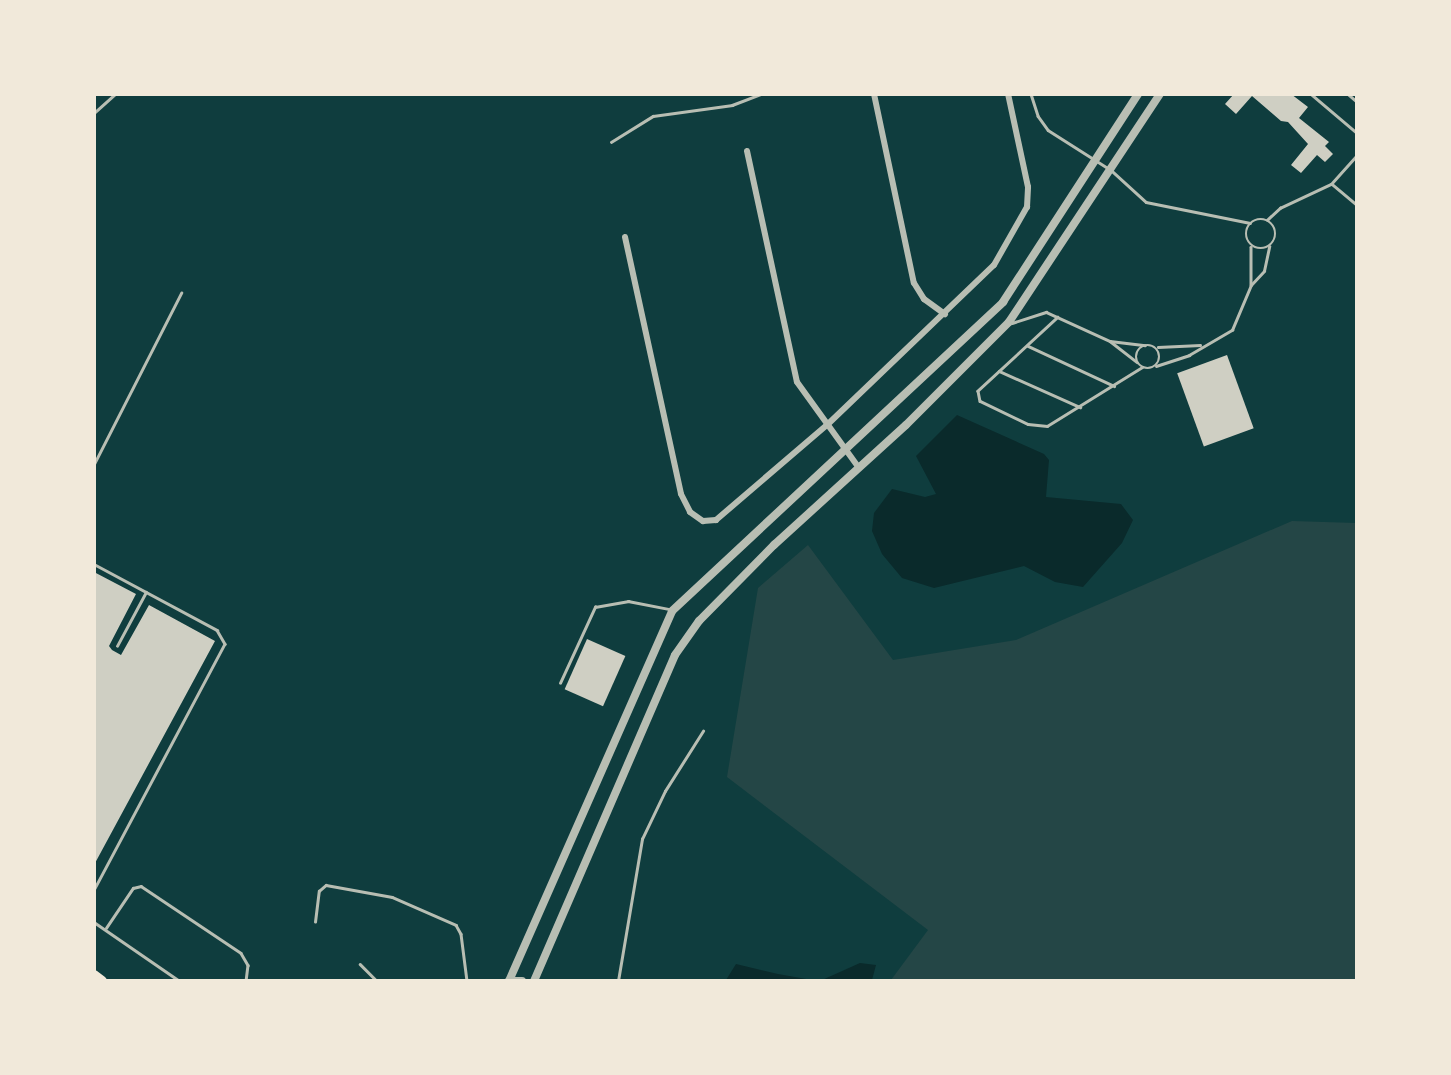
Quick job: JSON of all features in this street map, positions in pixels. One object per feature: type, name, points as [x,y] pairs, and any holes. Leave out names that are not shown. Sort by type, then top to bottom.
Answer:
[{"type":"highway","points":[[94,975],[102,981]]},
{"type":"street","points":[[874,94],[914,283],[924,299],[945,314]]},
{"type":"street","points":[[625,237],[681,494],[690,512],[704,521],[727,514],[827,425],[994,265],[1027,207],[1028,187],[1008,94]]},
{"type":"street","points":[[522,981],[509,981],[671,611],[1003,302],[1138,94]]},
{"type":"street","points":[[534,981],[675,655],[699,621],[1009,322],[1160,94]]},
{"type":"street","points":[[747,150],[797,382],[843,450],[859,468]]},
{"type":"lane","points":[[94,113],[115,94]]},
{"type":"lane","points":[[611,142],[653,116],[732,104],[760,94]]},
{"type":"lane","points":[[1031,94],[1042,124],[1111,170],[1146,202],[1250,223],[1267,220],[1331,184],[1356,156]]},
{"type":"lane","points":[[1311,94],[1356,132]]},
{"type":"lane","points":[[1348,94],[1356,101]]},
{"type":"lane","points":[[1331,184],[1356,204]]},
{"type":"lane","points":[[1058,317],[978,391],[979,399],[1028,424],[1047,426],[1142,367],[1156,366],[1189,355],[1200,345],[1231,330],[1251,285],[1264,271],[1269,247],[1276,235],[1267,220]]},
{"type":"lane","points":[[1250,223],[1246,237],[1251,246],[1251,285]]},
{"type":"lane","points":[[1251,246],[1269,247]]},
{"type":"lane","points":[[94,464],[181,293]]},
{"type":"lane","points":[[1009,322],[1042,311],[1110,341],[1142,367]]},
{"type":"lane","points":[[1110,341],[1155,347],[1200,345]]},
{"type":"lane","points":[[1027,345],[1114,386]]},
{"type":"lane","points":[[1137,362],[1137,352],[1145,345]]},
{"type":"lane","points":[[1155,347],[1160,355],[1156,366]]},
{"type":"lane","points":[[998,371],[1080,407]]},
{"type":"lane","points":[[94,564],[217,630],[225,644],[94,890]]},
{"type":"lane","points":[[117,646],[146,592]]},
{"type":"lane","points":[[560,683],[596,607],[628,601],[671,611]]},
{"type":"lane","points":[[618,981],[642,839],[665,791],[703,731]]},
{"type":"lane","points":[[94,878],[101,879]]},
{"type":"lane","points":[[315,922],[319,891],[326,885],[392,897],[456,925],[461,934],[467,981]]},
{"type":"lane","points":[[106,928],[133,888],[141,886],[241,953],[248,965],[246,981]]},
{"type":"lane","points":[[94,922],[180,981]]},
{"type":"lane","points":[[360,964],[377,981]]},
{"type":"shaded area","points":[[957,415],[1044,454],[1049,460],[1046,497],[1121,504],[1133,520],[1122,543],[1083,587],[1055,582],[1024,566],[934,588],[902,578],[882,554],[872,531],[874,513],[892,489],[925,497],[936,494],[916,456]]},
{"type":"shaded area","points":[[1292,521],[1356,523],[1356,980],[891,980],[928,930],[727,777],[758,588],[808,545],[893,660],[1016,640]]},
{"type":"shaded area","points":[[860,963],[876,965],[872,980],[822,980]]},
{"type":"shaded area","points":[[736,964],[778,974],[812,980],[726,980]]},
{"type":"building","points":[[1234,94],[1291,94],[1308,107],[1299,118],[1329,142],[1325,146],[1333,154],[1325,162],[1317,155],[1301,173],[1291,165],[1308,144],[1288,122],[1281,121],[1252,96],[1236,114],[1225,104]]},
{"type":"building","points":[[1227,355],[1254,428],[1204,446],[1177,373]]},
{"type":"building","points":[[94,572],[136,594],[109,646],[112,650],[121,655],[149,605],[215,641],[94,865]]},
{"type":"building","points":[[587,639],[625,656],[603,706],[565,689]]}]
